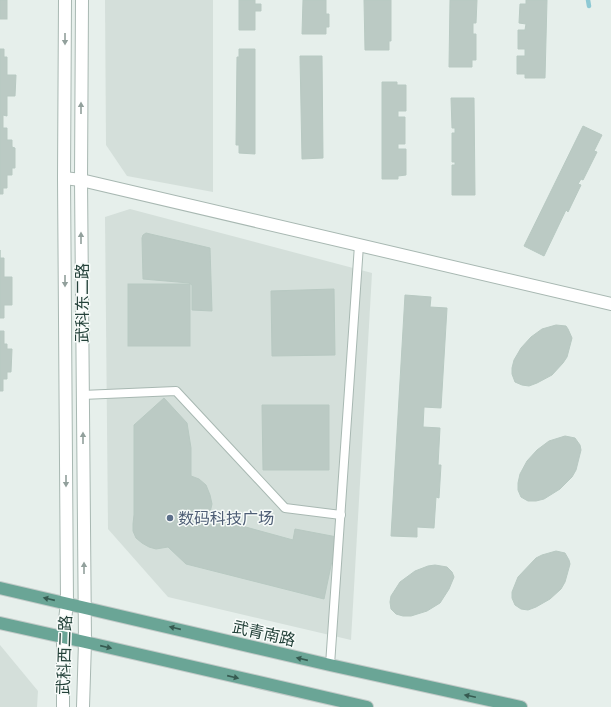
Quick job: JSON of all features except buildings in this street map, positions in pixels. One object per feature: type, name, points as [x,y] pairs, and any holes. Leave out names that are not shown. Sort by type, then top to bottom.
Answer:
[{"type":"main road","name":"武青南路","points":[[0,588],[330,665],[521,707]]},
{"type":"main road","points":[[0,624],[63,637],[367,707]]},
{"type":"street","name":"武科东二路","points":[[65,0],[64,178],[67,603]]},
{"type":"street","name":"武科东二路","points":[[82,0],[80,180],[84,607]]},
{"type":"street","points":[[64,178],[80,180],[611,304]]},
{"type":"street","name":"武科西二路","points":[[62,707],[63,637],[67,603]]},
{"type":"street","name":"武科西二路","points":[[83,707],[85,642],[84,607]]},
{"type":"lane","points":[[330,665],[359,245]]},
{"type":"lane","points":[[82,396],[176,391],[285,508],[341,514]]},
{"type":"shaded area","points":[[105,0],[213,0],[213,192],[127,176],[106,145]]},
{"type":"shaded area","points":[[130,209],[372,273],[351,640],[168,597],[108,529],[105,217]]},
{"type":"shaded area","points":[[0,645],[38,691],[37,707],[0,707]]},
{"type":"waterway","points":[[588,0],[589,6]]},
{"type":"place","name":"数码科技广场","points":[[170,518]]}]
